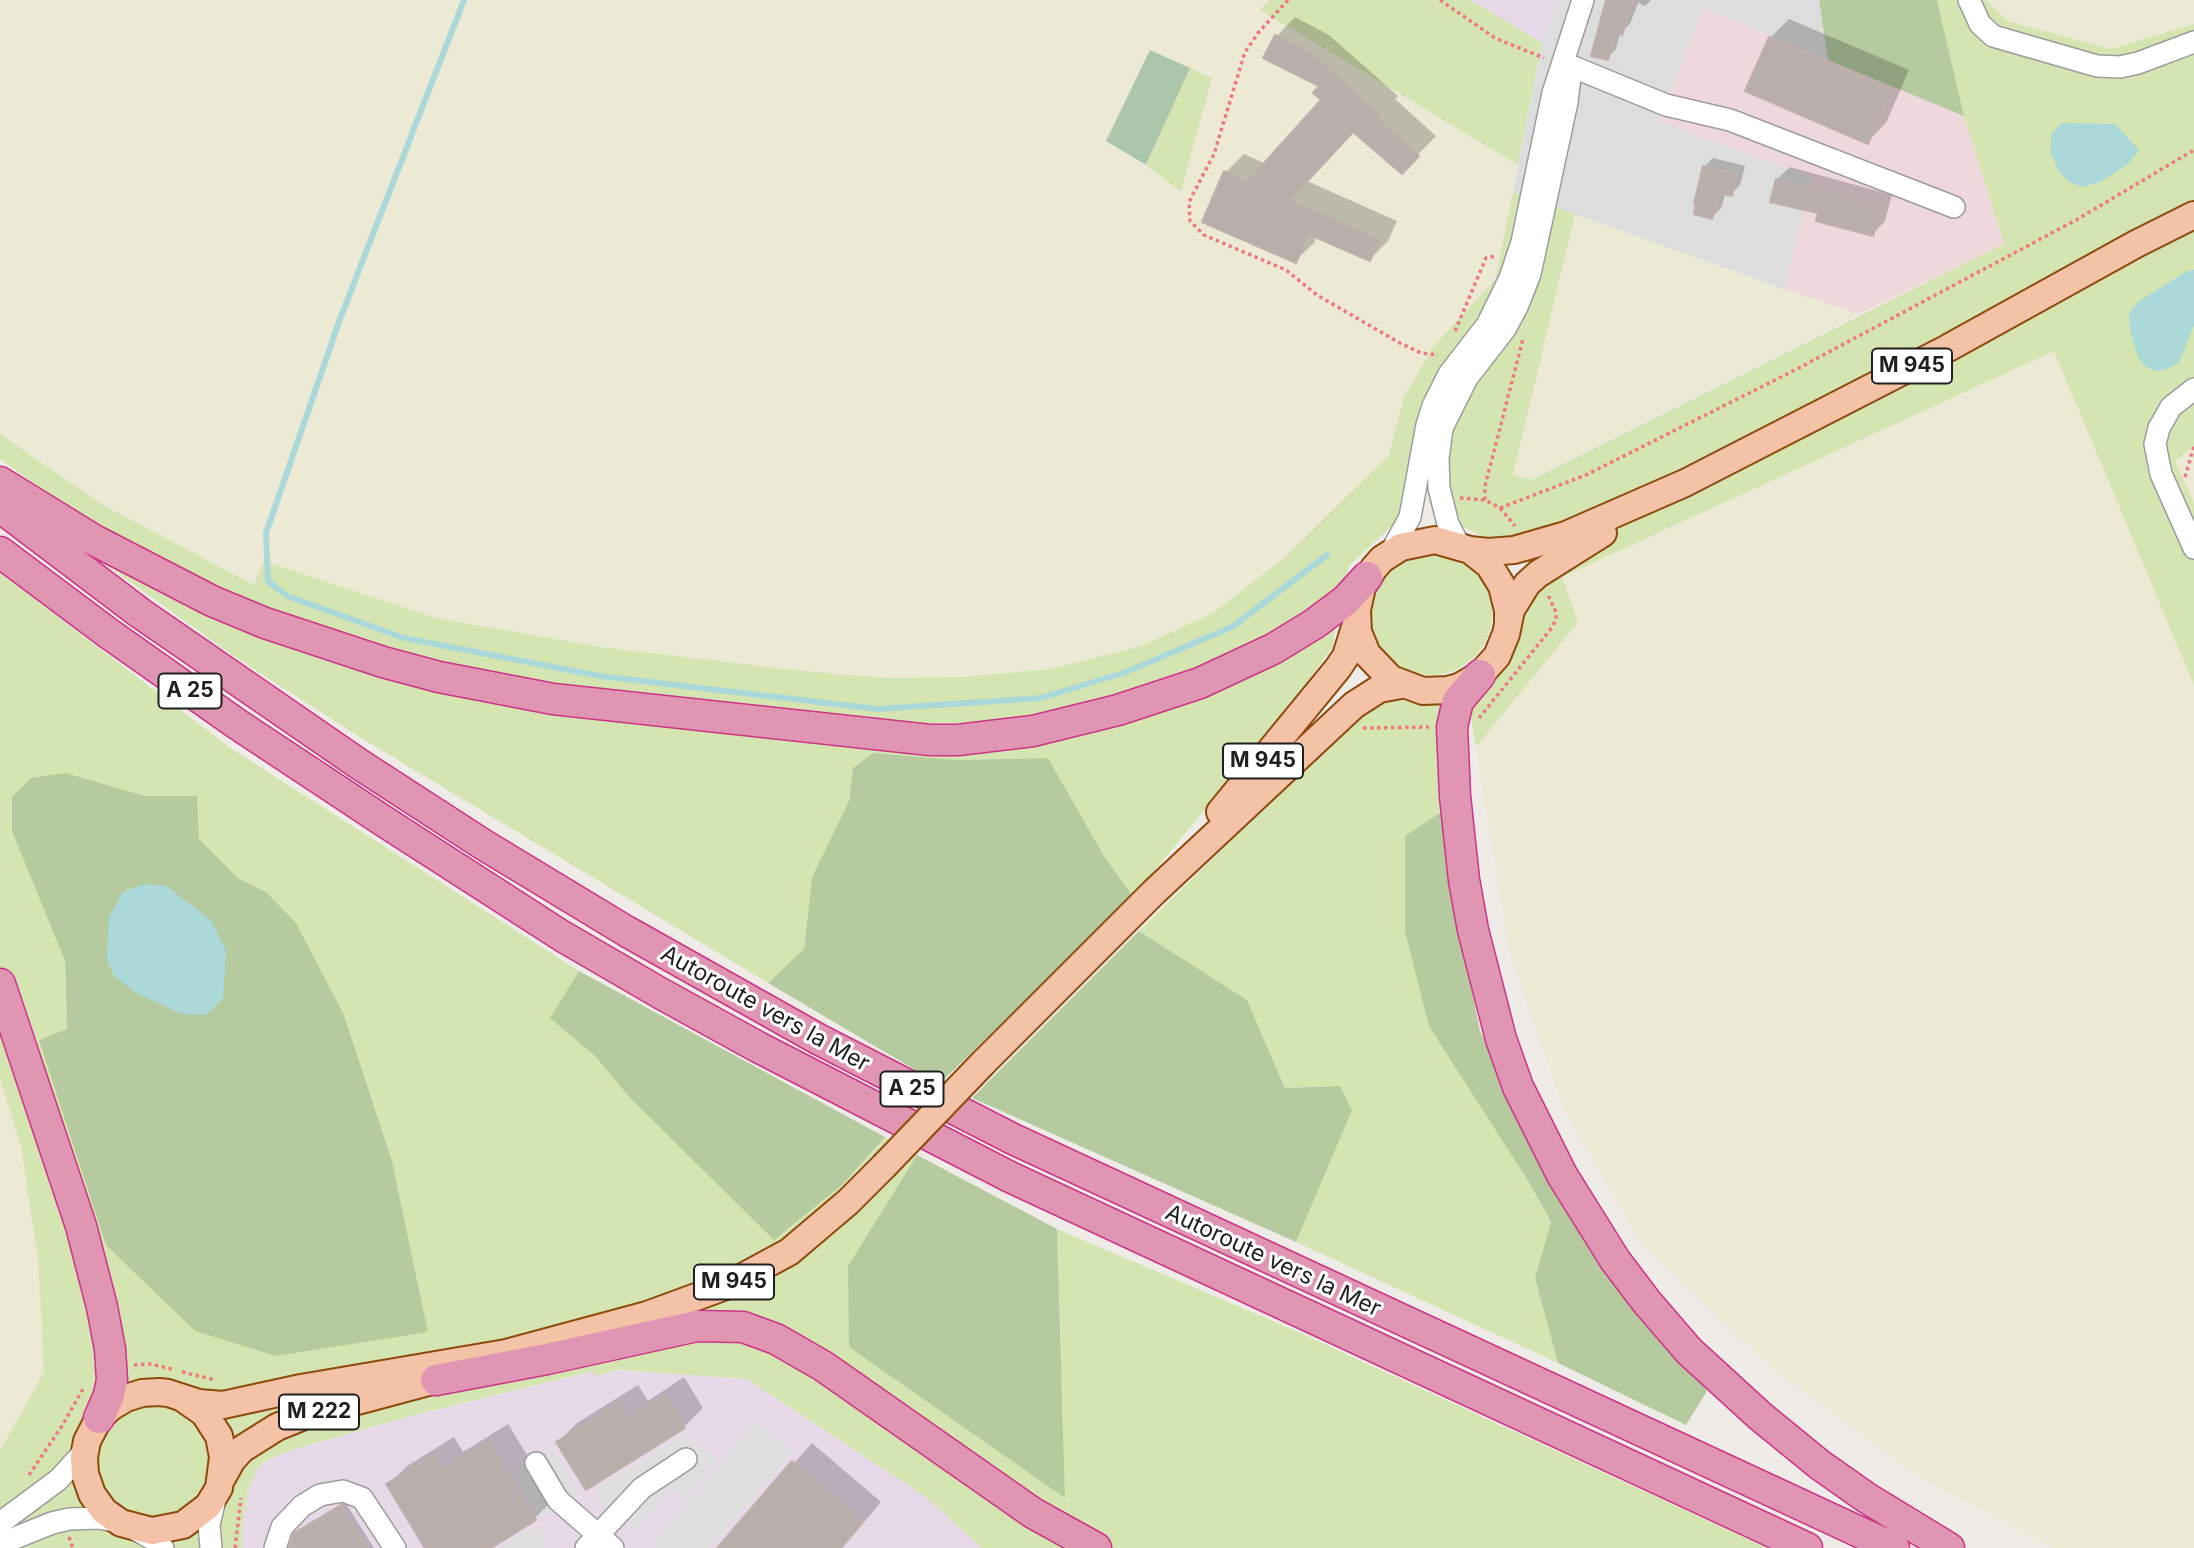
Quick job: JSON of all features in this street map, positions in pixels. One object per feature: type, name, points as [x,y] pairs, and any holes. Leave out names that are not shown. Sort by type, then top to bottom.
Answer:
[{"type":"highway","points":[[0,482],[94,540],[212,601],[265,623],[383,662],[453,680],[553,699],[930,740],[958,740],[1033,731],[1118,710],[1200,683],[1273,649],[1314,624],[1346,600],[1367,577]]},
{"type":"highway","name":"Autoroute vers la Mer","points":[[0,507],[141,613],[359,764],[484,845],[626,931],[818,1040],[1013,1139],[1894,1548]]},
{"type":"highway","name":"A 25","points":[[0,552],[108,633],[249,732],[562,936],[660,993],[1010,1177],[1807,1548]]},
{"type":"highway","points":[[1480,675],[1458,701],[1452,727],[1455,796],[1472,930],[1501,1039],[1518,1087],[1562,1175],[1615,1260],[1646,1301],[1698,1359],[1819,1465],[1949,1548]]},
{"type":"highway","points":[[0,984],[76,1213],[100,1295],[110,1349],[112,1380],[109,1395],[93,1429]]},
{"type":"highway","points":[[436,1380],[697,1326],[743,1327],[776,1339],[823,1366],[1033,1513],[1096,1548]]},
{"type":"main road","name":"M 945","points":[[2136,244],[2194,204]]},
{"type":"main road","name":"M 945","points":[[1464,547],[1502,551],[1553,538],[1605,519],[1685,483],[1936,354],[2194,215]]},
{"type":"main road","name":"M 945","points":[[1508,622],[1518,597],[1538,574],[1685,483]]},
{"type":"main road","points":[[1423,540],[1464,547],[1489,565],[1502,586],[1508,610],[1503,646],[1480,675],[1459,687],[1423,691],[1391,679],[1373,664],[1362,644],[1357,621],[1359,598],[1367,577],[1391,552],[1423,540]]},
{"type":"main road","name":"M 945","points":[[1154,892],[1339,668],[1346,656],[1357,621]]},
{"type":"main road","name":"M 945","points":[[554,1341],[679,1304],[726,1286],[789,1252],[819,1228],[884,1166],[1154,892],[1354,705],[1379,689],[1401,684]]},
{"type":"main road","name":"M 222","points":[[184,1399],[223,1405],[301,1388],[506,1353],[554,1341]]},
{"type":"main road","name":"M 222","points":[[228,1484],[232,1460],[242,1449],[277,1427],[309,1414],[436,1380],[506,1353]]},
{"type":"main road","points":[[142,1393],[167,1394],[184,1399],[204,1413],[214,1427],[228,1484],[208,1506],[183,1525],[152,1531],[126,1525],[98,1503],[88,1484],[84,1465],[93,1429],[118,1402],[142,1393]]},
{"type":"street","points":[[1391,552],[1410,517],[1433,406],[1449,374],[1487,325],[1517,258],[1549,111],[1567,64],[1583,0]]},
{"type":"street","points":[[1969,0],[1980,24],[1993,36],[2091,65],[2128,66],[2194,42]]},
{"type":"street","points":[[2166,53],[2194,51]]},
{"type":"street","points":[[1567,64],[1666,105],[1730,120],[1954,207]]},
{"type":"street","points":[[1464,547],[1448,524],[1440,499],[1438,459],[1442,428],[1466,378],[1505,329],[1517,307],[1534,258],[1567,102],[1567,64]]},
{"type":"street","points":[[2194,389],[2175,402],[2167,413],[2155,444],[2161,474],[2194,548]]},
{"type":"street","points":[[0,1522],[58,1480],[76,1460],[93,1429]]},
{"type":"street","points":[[536,1462],[558,1500],[599,1544],[642,1488],[686,1459]]},
{"type":"street","points":[[211,1548],[209,1525],[228,1484]]},
{"type":"street","points":[[275,1548],[282,1527],[302,1506],[320,1495],[343,1491],[362,1498],[369,1505],[395,1548]]},
{"type":"street","points":[[0,1544],[69,1518],[99,1518],[126,1525],[152,1538],[163,1548]]},
{"type":"path","points":[[1289,0],[1258,33],[1245,52],[1214,154],[1189,202],[1190,221],[1204,235],[1286,270],[1317,295],[1421,354],[1438,355],[1446,346]]},
{"type":"path","points":[[1440,0],[1501,41],[1525,52],[1567,64]]},
{"type":"path","points":[[1517,307],[1529,314],[1484,495],[1485,500],[1500,508],[1586,475],[1797,369],[2076,220],[2194,150]]},
{"type":"path","points":[[1453,337],[1486,258],[1517,258]]},
{"type":"path","points":[[228,1484],[238,1512],[236,1548]]},
{"type":"shaded area","points":[[0,0],[1269,0],[1260,11],[1518,165],[1495,280],[1433,347],[1404,397],[1389,455],[1285,557],[1213,613],[1141,646],[1051,669],[963,677],[881,678],[785,669],[601,647],[436,618],[264,561],[254,585],[103,505],[0,434]],"holes":[[[1150,50],[1212,79],[1181,191],[1107,141]]]},
{"type":"shaded area","points":[[1471,0],[1559,0],[1542,43]]},
{"type":"shaded area","points":[[1559,0],[1819,0],[1828,60],[1703,9],[1659,120],[1814,178],[1784,289],[1513,192],[1542,43]]},
{"type":"shaded area","points":[[1986,0],[2194,0],[2194,24],[2111,49],[2007,21]]},
{"type":"shaded area","points":[[1703,8],[1964,116],[2004,244],[1859,314],[1784,289],[1813,178],[1659,121]]},
{"type":"shaded area","points":[[1575,214],[1859,314],[1531,480],[1513,475]]},
{"type":"shaded area","points":[[2054,351],[2194,685],[2194,1548],[2055,1548],[1921,1478],[1769,1367],[1640,1241],[1564,1110],[1510,954],[1476,747],[1578,622],[1562,577]]},
{"type":"shaded area","points":[[2194,446],[2194,503],[2175,461]]},
{"type":"shaded area","points":[[0,1079],[21,1146],[38,1259],[44,1372],[0,1451]]},
{"type":"shaded area","points":[[619,1370],[747,1379],[926,1497],[982,1548],[242,1548],[248,1491],[257,1469],[267,1460],[292,1450],[411,1416],[594,1371],[596,1376]]},
{"type":"shaded area","points":[[755,1421],[794,1451],[709,1548],[656,1548],[652,1545]]},
{"type":"shaded area","points":[[686,1434],[718,1461],[686,1501],[672,1489],[636,1530],[600,1502],[593,1490]]},
{"type":"shaded area","points":[[552,1449],[579,1493],[540,1517],[513,1473]]},
{"type":"shaded area","points":[[537,1524],[546,1538],[542,1548],[500,1548]]},
{"type":"green space","points":[[1269,0],[1471,0],[1542,43],[1518,165],[1260,10]]},
{"type":"green space","points":[[1819,0],[1937,0],[1964,116],[1828,60]]},
{"type":"green space","points":[[1937,0],[1986,0],[2007,21],[2111,49],[2194,24],[2194,446],[2175,461],[2194,503],[2194,685],[2054,351],[1562,577],[1578,622],[1476,747],[1469,705],[1538,585],[1517,539],[1492,541],[1462,526],[1449,486],[1409,477],[1395,523],[1350,565],[1339,594],[1333,646],[1290,706],[1133,897],[1104,856],[1048,758],[957,760],[873,753],[853,768],[849,801],[812,877],[804,949],[768,983],[353,733],[235,657],[77,544],[80,516],[0,459],[0,434],[103,505],[254,585],[264,561],[436,618],[601,647],[785,669],[881,678],[963,677],[1051,669],[1141,646],[1213,613],[1285,557],[1389,455],[1404,397],[1433,347],[1495,280],[1513,192],[1575,214],[1513,475],[1531,480],[2004,244],[1964,116]]},
{"type":"green space","points":[[1150,50],[1190,68],[1146,165],[1106,141]]},
{"type":"green space","points":[[1190,68],[1212,78],[1181,191],[1146,166]]},
{"type":"green space","points":[[1431,553],[1454,558],[1474,571],[1487,591],[1492,614],[1487,637],[1474,657],[1454,670],[1431,675],[1408,670],[1388,657],[1375,637],[1370,614],[1375,591],[1388,571],[1408,558]]},
{"type":"green space","points":[[0,573],[232,749],[579,971],[551,1018],[595,1056],[630,1098],[689,1156],[843,1184],[885,1137],[917,1155],[848,1266],[1065,1497],[1057,1229],[1296,1331],[1767,1548],[982,1548],[926,1497],[747,1379],[619,1370],[595,1376],[593,1371],[411,1416],[292,1450],[267,1460],[257,1469],[248,1491],[242,1548],[0,1548],[0,1451],[44,1372],[38,1259],[21,1146],[0,1079]],"holes":[[[66,773],[145,796],[196,797],[199,839],[238,878],[266,892],[344,1015],[392,1161],[428,1332],[39,1041],[67,1029]]]},
{"type":"green space","points":[[1381,700],[1442,704],[1443,811],[1484,1110],[1551,1223],[1535,1278],[1558,1363],[1296,1242],[1351,1110],[1339,1086],[1285,1088],[1247,1000],[1139,931],[1358,716]]},
{"type":"green space","points":[[873,753],[957,760],[1048,758],[1104,856],[1133,897],[939,1084],[768,983],[804,949],[812,877],[849,801],[853,768]]},
{"type":"green space","points":[[66,773],[145,796],[197,796],[199,839],[238,878],[266,892],[296,923],[344,1015],[392,1161],[428,1332],[276,1356],[195,1331],[106,1245],[39,1040],[67,1029],[65,961],[12,831],[12,797],[31,778]]},
{"type":"green space","points":[[1443,811],[1449,876],[1480,1031],[1574,1225],[1707,1391],[1686,1425],[1558,1363],[1535,1278],[1551,1222],[1530,1184],[1429,1026],[1405,931],[1405,836]]},
{"type":"green space","points":[[1139,931],[1247,1000],[1285,1088],[1340,1086],[1352,1110],[1296,1242],[972,1098]]},
{"type":"green space","points":[[579,971],[885,1137],[843,1184],[774,1240],[630,1098],[595,1056],[550,1018]]},
{"type":"green space","points":[[917,1155],[1057,1229],[1065,1498],[849,1347],[848,1266]]},
{"type":"water","points":[[2061,123],[2115,124],[2139,150],[2128,164],[2100,182],[2082,187],[2069,182],[2058,170],[2050,150],[2052,133]]},
{"type":"water","points":[[2194,270],[2194,325],[2184,351],[2178,363],[2167,369],[2156,371],[2146,367],[2138,357],[2130,331],[2129,313],[2138,302],[2187,271]]},
{"type":"water","points":[[144,884],[166,886],[211,920],[226,951],[223,999],[206,1015],[182,1014],[136,993],[114,976],[107,960],[109,917],[123,892]]},
{"type":"building","points":[[1606,0],[1634,0],[1622,35],[1615,32],[1608,60],[1591,56]]},
{"type":"building","points":[[1275,35],[1311,53],[1381,116],[1378,119],[1419,156],[1402,174],[1353,132],[1290,200],[1380,240],[1370,261],[1308,234],[1296,263],[1202,222],[1224,171],[1247,182],[1321,100],[1313,93],[1319,86],[1263,58]]},
{"type":"building","points":[[1769,37],[1891,90],[1868,144],[1745,91]]},
{"type":"building","points":[[1703,166],[1737,174],[1732,196],[1720,193],[1712,219],[1694,214]]},
{"type":"building","points":[[1776,179],[1881,207],[1873,236],[1816,221],[1818,213],[1770,202]]},
{"type":"building","points":[[665,1395],[685,1428],[586,1490],[556,1442],[619,1403],[628,1418]]},
{"type":"building","points":[[488,1442],[536,1520],[491,1548],[425,1548],[386,1484],[434,1455],[443,1469]]},
{"type":"building","points":[[792,1461],[863,1522],[841,1548],[717,1548]]},
{"type":"building","points":[[341,1505],[367,1548],[289,1548],[294,1533]]},
{"type":"waterway","points":[[464,0],[340,319],[266,533],[268,581],[287,596],[404,638],[600,676],[878,709],[1041,698],[1126,672],[1232,627],[1327,555]]}]
